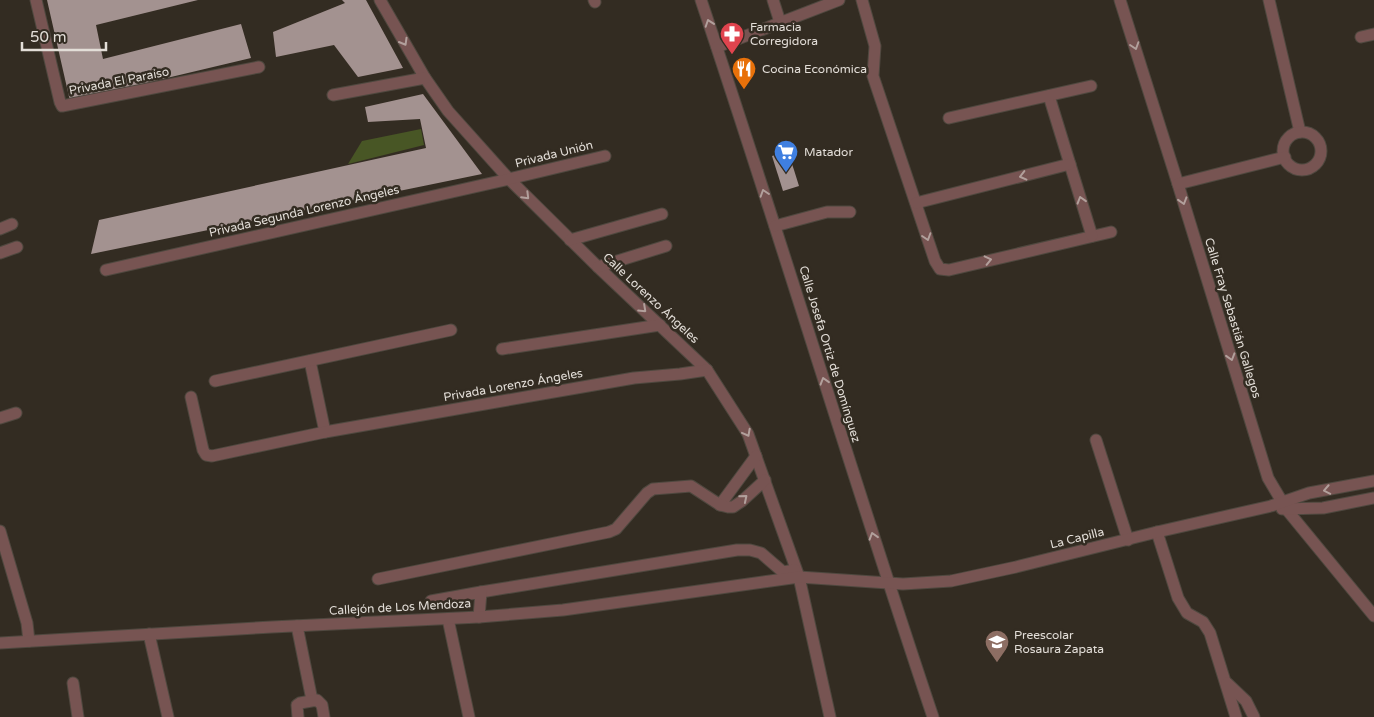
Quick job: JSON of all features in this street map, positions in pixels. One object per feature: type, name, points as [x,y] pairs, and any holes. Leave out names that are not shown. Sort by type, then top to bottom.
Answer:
[{"type":"street","name":"Privada El Paraíso","points":[[36,0],[62,106],[259,67]]},
{"type":"street","name":"Calle Lorenzo Ángeles","points":[[380,0],[425,78],[448,111],[509,180],[707,370],[748,434],[798,573],[830,717]]},
{"type":"street","name":"Calle Josefa Ortiz de Domínguez","points":[[701,0],[775,226],[887,582],[933,717]]},
{"type":"street","points":[[773,0],[780,22]]},
{"type":"street","points":[[717,47],[826,2],[839,0]]},
{"type":"street","points":[[862,0],[875,46],[874,76],[934,261],[940,269],[950,270],[1110,232]]},
{"type":"street","name":"Calle Fray Sebastián Gallegos","points":[[1120,0],[1268,478],[1280,506],[1374,616]]},
{"type":"street","points":[[1269,0],[1300,132]]},
{"type":"street","points":[[1361,37],[1374,34]]},
{"type":"street","points":[[333,95],[425,78]]},
{"type":"street","points":[[949,118],[1091,86]]},
{"type":"street","points":[[1049,96],[1092,236]]},
{"type":"street","points":[[1300,132],[1310,134],[1316,138],[1320,145],[1319,160],[1308,169],[1300,170],[1293,167],[1285,157],[1285,144],[1289,138],[1300,132]]},
{"type":"street","name":"Privada Unión","points":[[509,180],[605,156]]},
{"type":"street","points":[[1178,184],[1285,157]]},
{"type":"street","points":[[916,203],[1070,164]]},
{"type":"street","name":"Privada Segunda Lorenzo Ángeles","points":[[106,270],[509,180]]},
{"type":"street","points":[[775,226],[827,212],[850,212]]},
{"type":"street","points":[[570,240],[662,214]]},
{"type":"street","points":[[0,229],[12,224]]},
{"type":"street","points":[[598,267],[666,246]]},
{"type":"street","points":[[0,253],[18,247]]},
{"type":"street","points":[[502,349],[660,325]]},
{"type":"street","points":[[215,380],[451,330]]},
{"type":"street","points":[[310,361],[325,432]]},
{"type":"street","name":"Privada Lorenzo Ángeles","points":[[191,397],[203,450],[206,455],[212,456],[325,432],[634,378],[707,370]]},
{"type":"street","points":[[0,418],[16,414]]},
{"type":"street","points":[[1096,440],[1128,540]]},
{"type":"street","points":[[720,505],[756,456]]},
{"type":"street","points":[[378,579],[610,532],[616,529],[647,493],[653,489],[691,486],[720,505],[728,507],[742,501],[765,480]]},
{"type":"street","points":[[1280,506],[1309,493],[1374,480]]},
{"type":"street","points":[[1280,506],[1323,508],[1374,498]]},
{"type":"street","name":"La Capilla","points":[[887,582],[903,584],[951,581],[1016,568],[1157,532],[1280,506]]},
{"type":"street","points":[[0,531],[27,623],[30,641]]},
{"type":"street","points":[[1157,532],[1178,598],[1187,613],[1203,622],[1210,633],[1236,717]]},
{"type":"street","points":[[431,601],[737,550],[750,550],[761,553],[783,572],[887,582]]},
{"type":"street","name":"Callejón de Los Mendoza","points":[[0,643],[448,619],[563,610],[798,573]]},
{"type":"street","points":[[478,617],[481,592]]},
{"type":"street","points":[[448,619],[468,717]]},
{"type":"street","points":[[297,626],[312,700]]},
{"type":"street","points":[[149,634],[168,717]]},
{"type":"street","points":[[1226,682],[1246,702],[1254,717]]},
{"type":"street","points":[[73,683],[78,717]]},
{"type":"street","points":[[298,717],[297,705],[312,700],[320,701],[324,717]]},
{"type":"green space","points":[[421,129],[424,145],[348,164],[362,141]]},
{"type":"building","points":[[47,0],[198,0],[96,25],[103,59],[241,24],[251,58],[70,101]]},
{"type":"building","points":[[342,0],[366,0],[403,68],[358,77],[334,45],[276,57],[273,32],[345,3]]},
{"type":"building","points":[[423,94],[482,174],[91,254],[99,220],[426,148],[420,119],[368,122],[365,107]]},
{"type":"building","points":[[788,151],[799,186],[783,191],[772,156]]},
{"type":"place","name":"Farmacia Corregidora","points":[[732,55]]},
{"type":"place","name":"Cocina Económica","points":[[744,90]]},
{"type":"place","name":"Matador","points":[[786,173]]},
{"type":"place","name":"Preescolar Rosaura Zapata","points":[[997,663]]}]
